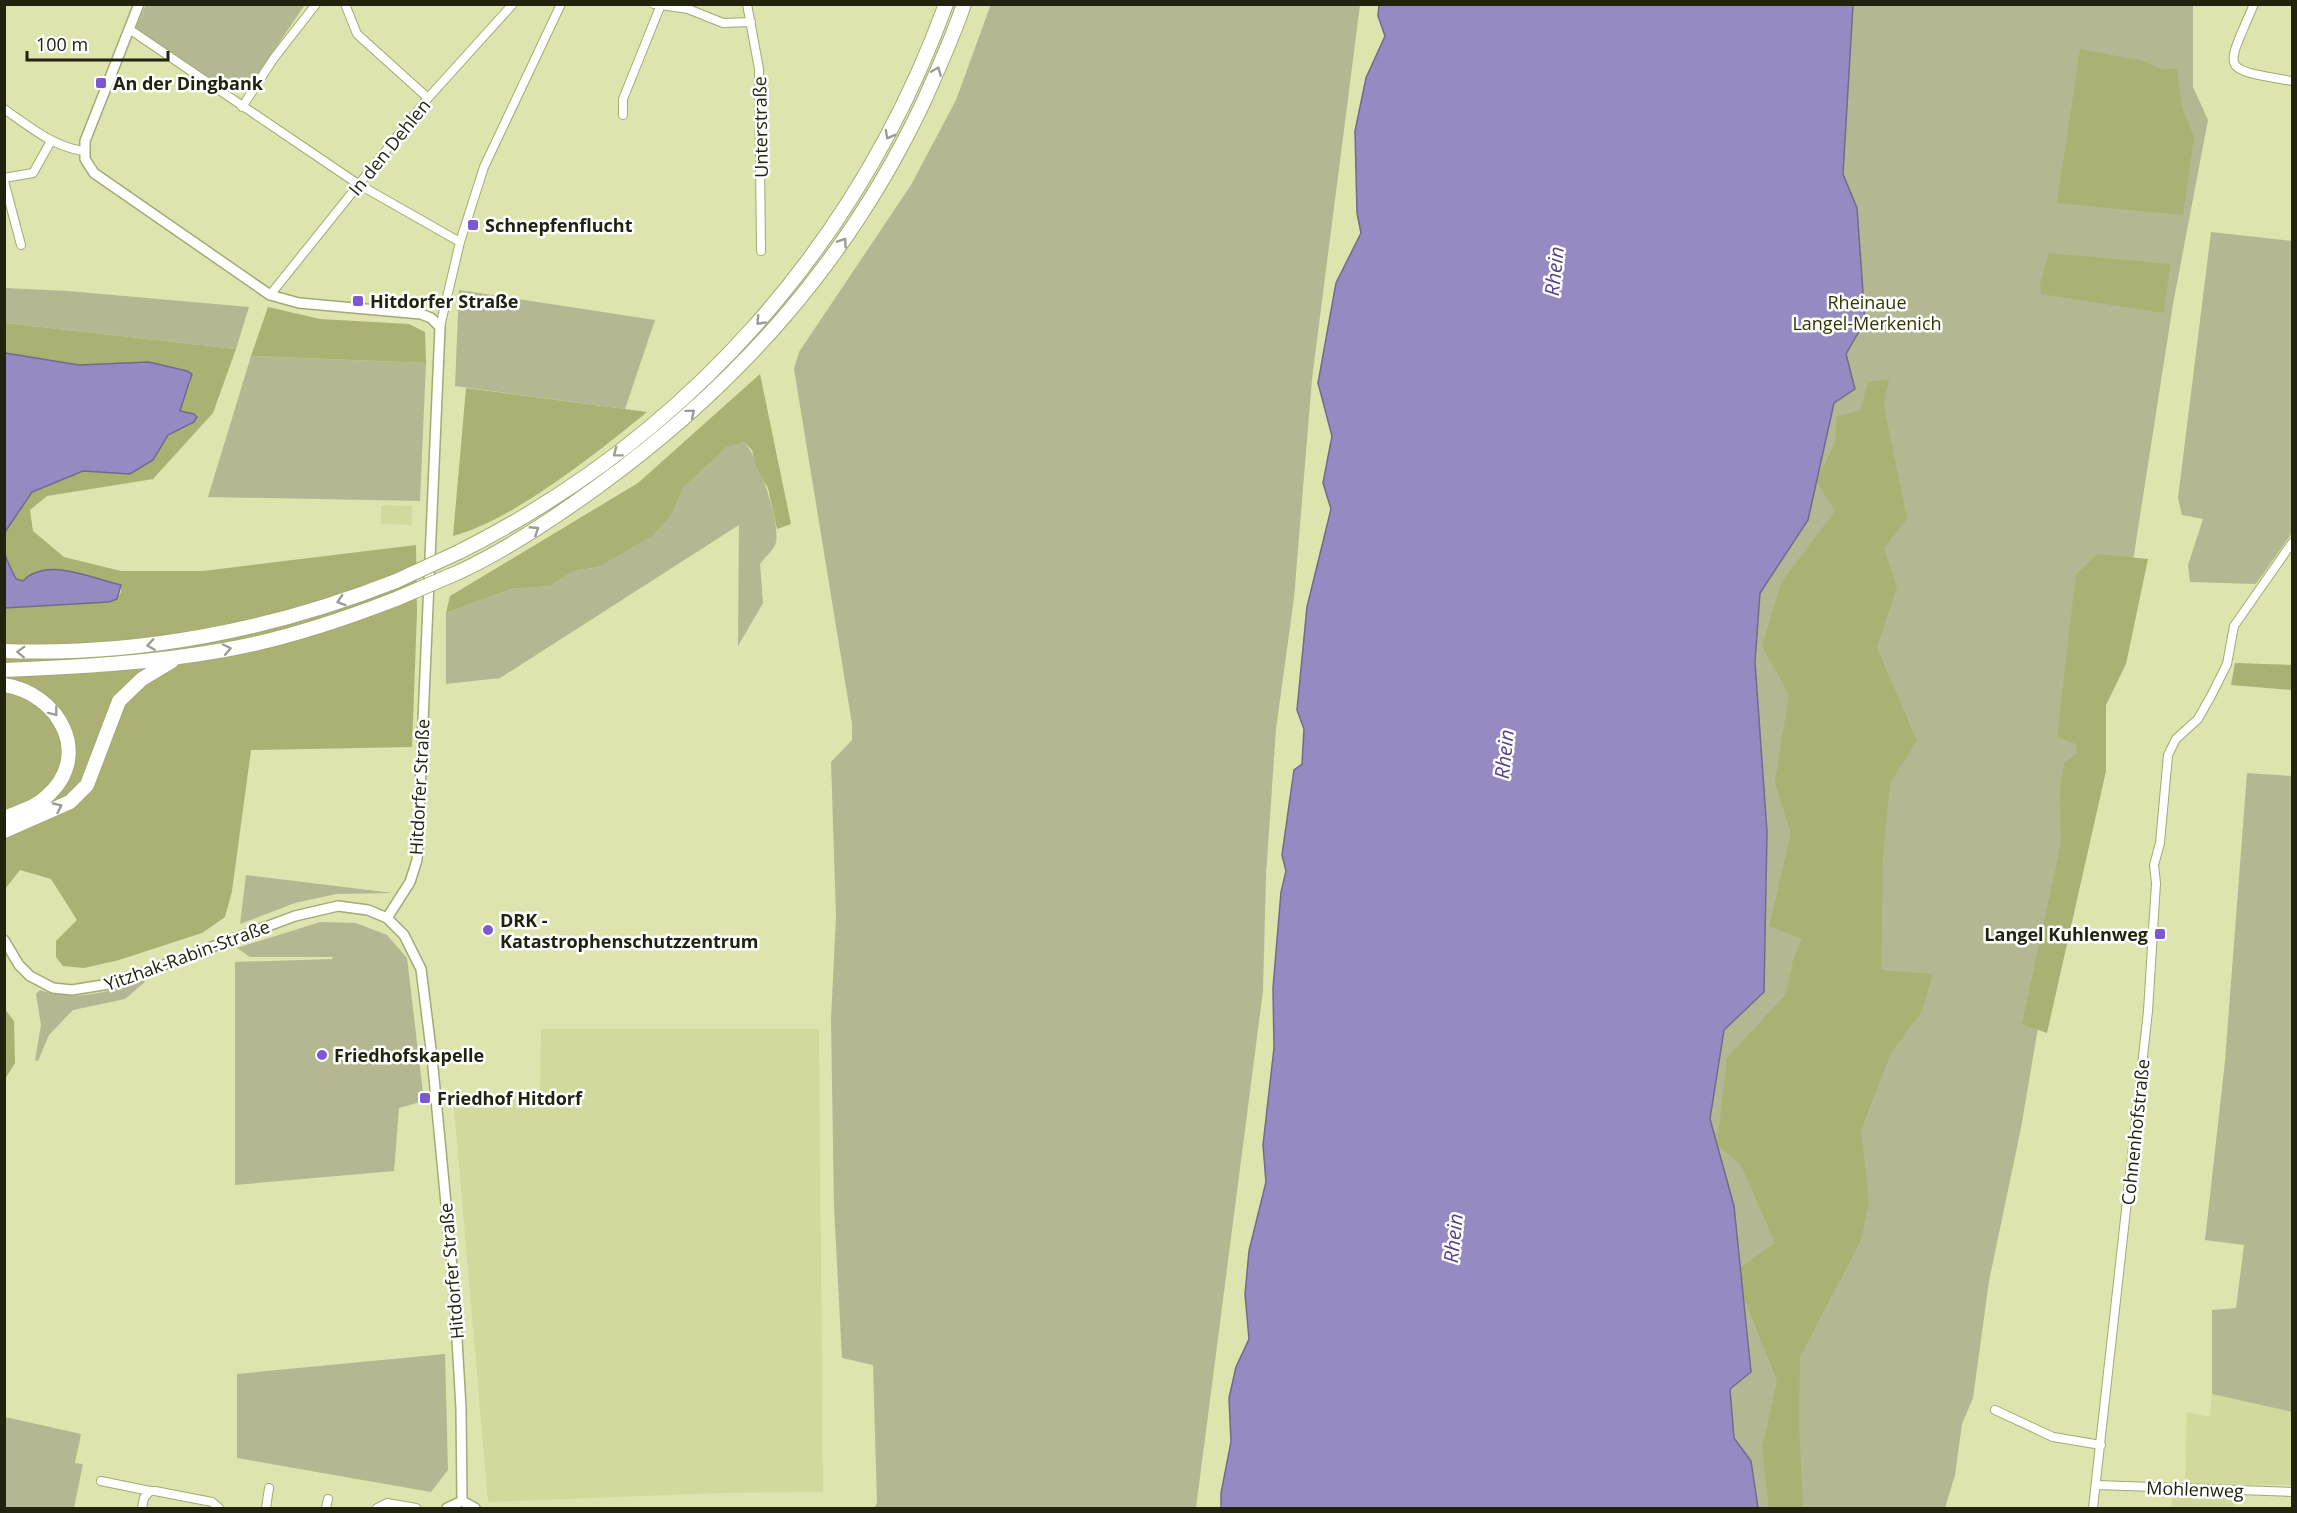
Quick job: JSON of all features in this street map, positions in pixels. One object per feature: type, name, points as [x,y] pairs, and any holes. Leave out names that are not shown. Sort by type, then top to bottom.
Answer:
[{"type":"highway","points":[[4,651],[121,648],[225,632],[309,611],[396,581],[459,552],[527,516],[625,447],[700,382],[771,309],[834,228],[879,154],[911,90],[946,4]]},
{"type":"highway","points":[[4,670],[179,657],[227,650],[368,610],[459,572],[536,530],[645,453],[698,408],[771,334],[832,258],[883,180],[932,83],[964,4]]},
{"type":"highway","points":[[4,831],[70,802],[87,785],[119,701],[142,679],[179,657]]},
{"type":"highway","points":[[4,685],[22,687],[48,704],[60,719],[67,738],[68,750],[66,768],[60,781],[46,798],[4,818]]},
{"type":"street","points":[[139,4],[89,129],[83,151],[88,166],[103,180],[270,295],[299,303],[421,314],[431,318],[440,327]]},
{"type":"street","points":[[242,107],[274,58],[316,4]]},
{"type":"street","points":[[345,4],[357,34],[428,98]]},
{"type":"street","name":"In den Dehlen","points":[[270,295],[428,98],[513,4]]},
{"type":"street","name":"Hitdorfer Straße","points":[[462,1501],[454,1288],[425,995],[421,969],[404,935],[387,918],[410,882],[417,860],[440,327],[460,242],[484,167],[561,4]]},
{"type":"street","name":"Unterstraße","points":[[747,4],[759,69],[761,251]]},
{"type":"street","points":[[2254,4],[2234,50],[2232,61],[2234,67],[2242,72],[2292,81]]},
{"type":"street","points":[[623,115],[623,99],[657,6],[688,9],[723,24],[751,22]]},
{"type":"street","points":[[129,29],[358,184],[460,242]]},
{"type":"street","points":[[4,109],[51,141],[65,148],[83,151]]},
{"type":"street","points":[[21,245],[4,180],[33,173],[51,141]]},
{"type":"street","points":[[4,215],[10,207]]},
{"type":"street","name":"Cohnenhofstraße","points":[[2093,1509],[2148,1011],[2156,883],[2154,865],[2160,843],[2168,754],[2176,739],[2193,725],[2202,711],[2227,664],[2234,627],[2292,543]]},
{"type":"street","name":"Yitzhak-Rabin-Straße","points":[[4,940],[19,965],[36,980],[62,990],[79,990],[115,983],[295,916],[318,910],[348,908],[368,910],[387,918]]},
{"type":"street","points":[[1995,1410],[2053,1437],[2101,1445]]},
{"type":"street","points":[[101,1481],[212,1502],[219,1509]]},
{"type":"street","name":"Mohlenweg","points":[[2097,1485],[2292,1492]]},
{"type":"street","points":[[266,1509],[269,1488]]},
{"type":"street","points":[[142,1509],[144,1498],[150,1491]]},
{"type":"street","points":[[326,1509],[328,1499]]},
{"type":"street","points":[[447,1509],[462,1501],[475,1509]]},
{"type":"street","points":[[377,1509],[387,1503],[416,1509]]},
{"type":"shaded area","points":[[2080,49],[2144,61],[2163,70],[2177,68],[2182,107],[2194,137],[2183,215],[2057,203]]},
{"type":"shaded area","points":[[2049,253],[2170,264],[2164,313],[2041,294],[2040,284]]},
{"type":"shaded area","points":[[268,307],[320,319],[409,324],[425,332],[426,363],[251,356]]},
{"type":"shaded area","points":[[5,323],[236,349],[213,413],[153,479],[47,496],[30,510],[33,531],[64,557],[121,571],[203,571],[416,545],[417,612],[412,747],[251,750],[232,891],[225,917],[202,933],[119,960],[84,968],[63,966],[56,957],[56,941],[77,920],[51,879],[20,870],[5,889],[5,608],[109,602],[117,599],[121,592],[121,585],[51,569],[23,581],[16,579],[6,558],[5,532],[32,492],[83,471],[131,474],[153,460],[168,435],[194,422],[194,414],[180,412],[191,380],[149,362],[79,365],[5,353]]},
{"type":"shaded area","points":[[760,374],[791,524],[777,529],[768,488],[756,467],[752,450],[744,442],[726,447],[684,487],[672,514],[652,536],[598,567],[574,571],[550,586],[511,589],[446,613],[450,596],[638,483]]},
{"type":"shaded area","points":[[1889,379],[1884,406],[1907,519],[1884,548],[1897,587],[1877,648],[1917,741],[1890,783],[1883,856],[1881,970],[1933,974],[1922,1011],[1891,1053],[1861,1130],[1869,1203],[1861,1240],[1800,1357],[1799,1426],[1803,1508],[1769,1508],[1762,1449],[1777,1381],[1734,1272],[1775,1243],[1741,1165],[1717,1145],[1727,1058],[1786,994],[1793,960],[1802,939],[1769,926],[1791,834],[1775,782],[1789,695],[1762,646],[1781,583],[1835,511],[1816,481],[1835,443],[1837,416],[1860,411],[1868,382]]},
{"type":"shaded area","points":[[466,388],[647,412],[580,465],[527,501],[476,528],[453,536]]},
{"type":"shaded area","points":[[381,505],[412,506],[412,525],[381,524]]},
{"type":"shaded area","points":[[2098,554],[2148,559],[2126,664],[2106,705],[2106,771],[2047,1033],[2022,1024],[2061,843],[2060,790],[2064,763],[2077,753],[2076,744],[2057,737],[2076,574]]},
{"type":"shaded area","points":[[2235,663],[2292,665],[2292,690],[2231,685]]},
{"type":"shaded area","points":[[4,1008],[14,1021],[15,1063],[5,1079]]},
{"type":"shaded area","points":[[541,1029],[819,1029],[823,1492],[720,1493],[488,1502],[453,1096],[540,1095]]},
{"type":"shaded area","points":[[2212,1394],[2292,1412],[2292,1485],[2185,1484],[2187,1412],[2210,1417]]},
{"type":"shaded area","points":[[2173,1492],[2237,1494],[2235,1508],[2171,1508]]},
{"type":"green space","points":[[991,4],[1360,5],[1312,379],[1294,598],[1276,729],[1266,875],[1263,991],[1196,1508],[874,1508],[877,1503],[873,1365],[842,1358],[834,1207],[831,1020],[836,916],[831,762],[852,740],[852,724],[794,369],[799,352],[911,185],[956,100]]},
{"type":"green space","points":[[146,5],[304,6],[250,86],[239,81],[228,91],[135,29]]},
{"type":"green space","name":"Rheinaue Langel-Merkenich","points":[[1594,5],[2193,5],[2193,87],[2208,120],[2173,304],[2121,638],[2056,922],[2021,1128],[1989,1281],[1973,1398],[1962,1424],[1955,1475],[1945,1508],[1442,1508]]},
{"type":"green space","points":[[2211,232],[2292,241],[2292,533],[2256,584],[2190,582],[2188,565],[2203,519],[2182,515],[2178,498]]},
{"type":"green space","points":[[5,288],[68,291],[249,307],[236,349],[5,323]]},
{"type":"green space","points":[[459,290],[655,320],[625,409],[455,386]]},
{"type":"green space","points":[[251,356],[426,363],[420,501],[208,497]]},
{"type":"green space","points":[[744,442],[750,449],[767,489],[775,519],[776,542],[760,564],[763,603],[738,646],[739,525],[500,678],[446,684],[446,613],[511,589],[550,586],[574,571],[598,567],[672,514],[684,487],[726,446]]},
{"type":"green space","points":[[2247,773],[2292,776],[2292,1412],[2212,1394],[2212,1310],[2236,1308],[2244,1245],[2205,1240],[2225,1061]]},
{"type":"green space","points":[[246,875],[393,893],[336,894],[295,903],[240,924]]},
{"type":"green space","points":[[320,922],[356,923],[387,935],[407,958],[424,1101],[399,1108],[394,1171],[235,1185],[235,962],[333,959],[332,957],[250,957],[237,948]]},
{"type":"green space","points":[[144,980],[145,982],[125,999],[73,1010],[49,1035],[38,1061],[35,1060],[41,1025],[36,994],[40,990],[67,995],[93,994]]},
{"type":"green space","points":[[445,1354],[448,1470],[431,1492],[237,1458],[237,1374]]},
{"type":"green space","points":[[5,1417],[81,1434],[75,1463],[83,1464],[74,1508],[5,1508]]},
{"type":"water","name":"Rhein","points":[[1379,5],[1853,5],[1843,174],[1857,208],[1865,321],[1846,354],[1855,389],[1834,403],[1808,520],[1760,593],[1755,662],[1767,832],[1764,992],[1724,1030],[1710,1119],[1734,1206],[1751,1372],[1730,1389],[1734,1438],[1751,1461],[1758,1508],[1221,1508],[1221,1493],[1231,1442],[1229,1398],[1236,1367],[1249,1339],[1245,1294],[1249,1251],[1266,1182],[1263,1145],[1274,1048],[1273,988],[1281,892],[1286,871],[1282,855],[1294,770],[1302,764],[1304,729],[1297,710],[1307,607],[1331,509],[1323,483],[1332,436],[1318,383],[1336,283],[1361,233],[1357,213],[1355,131],[1366,78],[1385,36],[1378,16]]},
{"type":"water","points":[[5,353],[79,365],[149,362],[187,371],[192,374],[180,411],[194,414],[197,417],[194,422],[168,435],[153,460],[130,474],[83,471],[32,492],[5,532]]},
{"type":"water","points":[[4,548],[16,579],[23,581],[44,570],[70,571],[121,585],[117,599],[109,602],[5,608]]},
{"type":"place","name":"An der Dingbank","points":[[101,83]]},
{"type":"place","name":"Schnepfenflucht","points":[[473,225]]},
{"type":"place","name":"Hitdorfer Straße","points":[[358,301]]},
{"type":"place","name":"DRK - Katastrophenschutzzentrum","points":[[488,930]]},
{"type":"place","name":"Langel Kuhlenweg","points":[[2160,934]]},
{"type":"place","name":"Friedhofskapelle","points":[[322,1055]]},
{"type":"place","name":"Friedhof Hitdorf","points":[[425,1098]]}]
